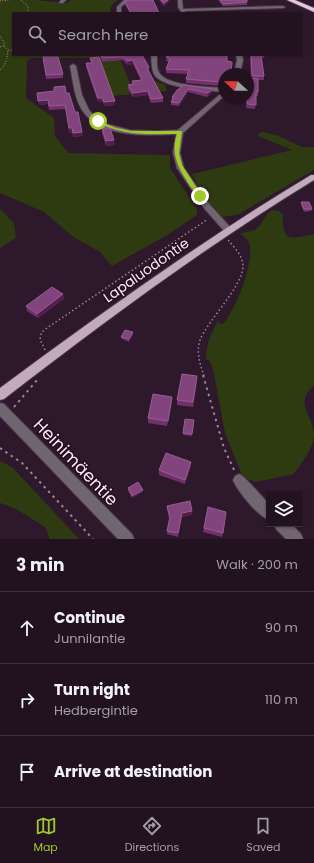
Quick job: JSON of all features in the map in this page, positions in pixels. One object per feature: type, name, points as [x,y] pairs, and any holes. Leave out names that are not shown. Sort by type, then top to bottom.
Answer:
[{"type":"highway","points":[[290,0],[314,10]]},
{"type":"main road","name":"Lapaluodontie","points":[[0,395],[128,299],[225,232],[314,177]]},
{"type":"street","points":[[119,12],[119,7],[127,0]]},
{"type":"street","points":[[180,0],[183,12],[242,7],[283,7]]},
{"type":"street","points":[[154,56],[155,67],[158,74],[164,80],[172,83],[218,91]]},
{"type":"street","points":[[238,68],[239,56]]},
{"type":"street","points":[[73,66],[80,97],[85,110],[90,116],[98,121],[114,129],[131,132],[180,132]]},
{"type":"street","points":[[218,97],[180,132],[177,139],[177,153],[179,165],[225,232]]},
{"type":"street","name":"Heinimäentie","points":[[4,411],[127,539]]},
{"type":"street","points":[[239,480],[248,493],[266,510]]},
{"type":"street","points":[[284,527],[296,539]]},
{"type":"path","points":[[0,1],[8,0]]},
{"type":"path","points":[[22,0],[28,6],[28,12]]},
{"type":"path","points":[[0,36],[4,46],[8,50],[12,50]]},
{"type":"path","points":[[0,47],[4,46]]},
{"type":"path","points":[[0,70],[3,68],[7,59],[8,50]]},
{"type":"path","points":[[48,358],[40,339],[40,335],[44,330],[213,216]]},
{"type":"path","points":[[225,232],[242,260],[243,269],[238,280],[204,333],[200,341],[198,355],[224,448],[239,480]]},
{"type":"path","points":[[4,411],[41,375]]},
{"type":"path","points":[[0,448],[22,463],[93,539]]},
{"type":"green space","points":[[0,0],[35,0],[66,3],[71,0],[118,0],[112,5],[111,12],[12,12],[12,56],[129,56],[119,57],[130,83],[153,80],[165,85],[167,91],[113,96],[99,58],[31,58],[27,61],[26,98],[54,118],[55,136],[68,153],[170,155],[170,168],[197,209],[197,215],[169,234],[112,266],[100,252],[72,236],[44,212],[0,193]]},
{"type":"green space","points":[[264,132],[279,136],[302,147],[314,147],[314,170],[237,215],[221,217],[209,207],[192,174],[292,150],[258,136],[259,133]]},
{"type":"green space","points":[[0,209],[14,223],[16,238],[0,248]]},
{"type":"green space","points":[[272,210],[279,211],[283,214],[284,230],[289,237],[293,238],[314,234],[314,385],[305,398],[305,404],[313,428],[314,436],[309,451],[294,474],[256,482],[243,478],[225,433],[213,369],[210,361],[206,359],[206,354],[209,339],[213,330],[218,321],[221,324],[224,323],[229,316],[246,276],[249,265],[250,246],[247,240],[240,233],[256,229],[261,225]]},
{"type":"green space","points":[[0,461],[12,467],[79,539],[50,539],[45,527],[16,509],[0,503]]},
{"type":"building","points":[[128,0],[153,0],[159,12],[130,12],[125,2]]},
{"type":"building","points":[[161,0],[168,0],[164,3]]},
{"type":"building","points":[[220,0],[247,0],[247,2],[223,4]]},
{"type":"building","points":[[101,56],[143,56],[149,67],[147,68],[163,98],[151,99],[148,91],[133,93],[128,85],[134,84],[132,81],[142,80],[133,60],[127,61],[122,57],[102,58]]},
{"type":"building","points":[[166,56],[227,56],[227,61],[232,62],[232,68],[218,68],[218,82],[186,79],[189,70],[166,69],[170,59]]},
{"type":"building","points":[[251,56],[261,56],[264,76],[254,76]]},
{"type":"building","points":[[43,57],[58,57],[63,74],[46,75]]},
{"type":"building","points":[[99,57],[115,101],[104,102],[102,98],[98,98],[86,63],[92,63],[90,58]]},
{"type":"building","points":[[254,79],[258,79],[256,105],[247,104],[254,104]]},
{"type":"building","points":[[182,85],[213,89],[208,93],[188,89],[179,103],[171,102],[174,97],[172,97]]},
{"type":"building","points":[[65,86],[66,93],[69,93],[75,112],[78,112],[82,132],[73,133],[72,128],[69,128],[65,105],[49,106],[48,100],[38,101],[37,93],[54,91],[54,87]]},
{"type":"building","points":[[102,128],[110,128],[114,140],[106,141]]},
{"type":"building","points":[[301,202],[309,202],[312,209],[304,209]]},
{"type":"building","points":[[52,287],[63,294],[37,314],[26,306]]},
{"type":"building","points":[[125,330],[133,332],[129,339],[121,337]]},
{"type":"building","points":[[182,374],[197,376],[193,402],[177,400]]},
{"type":"building","points":[[153,394],[172,397],[168,421],[148,418]]},
{"type":"building","points":[[185,419],[194,420],[192,434],[183,433]]},
{"type":"building","points":[[166,453],[191,462],[185,480],[159,470]]},
{"type":"building","points":[[138,482],[143,490],[132,496],[128,488]]},
{"type":"building","points":[[190,501],[192,511],[182,513],[178,533],[167,531],[170,517],[167,506]]},
{"type":"building","points":[[208,507],[226,512],[223,533],[204,528]]},
{"type":"route","points":[[98,121],[114,129],[143,134],[180,132],[177,139],[179,165],[200,196]]}]
